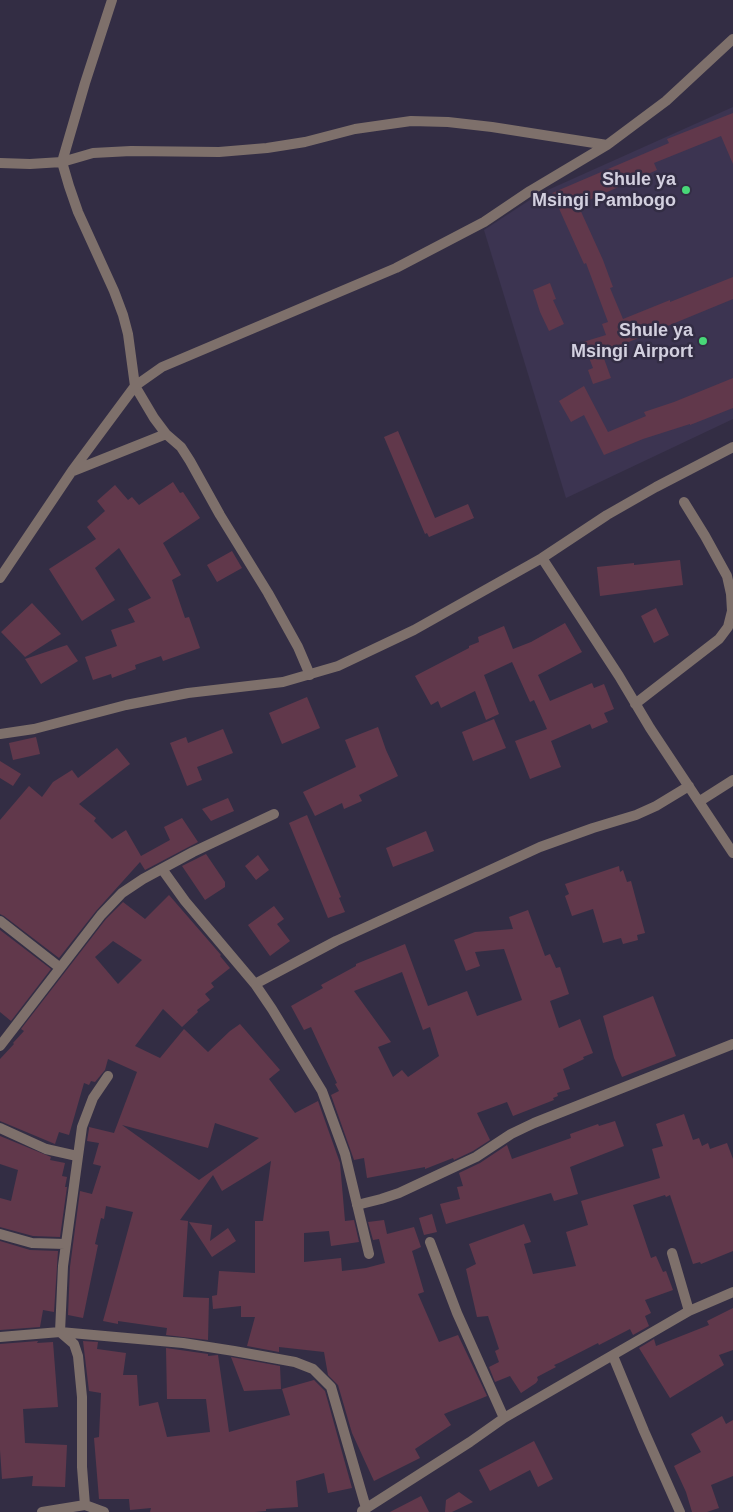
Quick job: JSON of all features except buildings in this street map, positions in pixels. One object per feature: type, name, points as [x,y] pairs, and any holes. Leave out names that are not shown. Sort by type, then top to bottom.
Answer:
[{"type":"street","points":[[112,0],[85,82],[62,162],[78,212],[123,315],[128,334],[135,386],[154,418],[166,434],[181,447],[190,460],[220,515],[268,593],[298,647],[310,675]]},
{"type":"street","points":[[0,578],[72,471],[135,386],[162,368],[396,268],[484,222],[530,191],[607,145],[666,101],[733,39]]},
{"type":"street","points":[[0,163],[62,162],[93,154],[131,151],[219,152],[267,148],[305,142],[355,129],[411,121],[448,122],[492,127],[607,145]]},
{"type":"street","points":[[72,471],[166,434]]},
{"type":"street","points":[[0,734],[34,729],[126,705],[188,693],[283,682],[338,666],[414,630],[542,558],[608,515],[656,487],[733,447]]},
{"type":"street","points":[[635,704],[719,639],[728,627],[732,611],[732,594],[727,576],[684,502]]},
{"type":"street","points":[[542,558],[650,728],[733,852]]},
{"type":"street","points":[[700,801],[733,780]]},
{"type":"street","points":[[255,984],[336,942],[540,847],[592,828],[636,815],[656,806],[689,786]]},
{"type":"street","points":[[0,1046],[59,967],[101,915],[122,893],[201,848],[274,814]]},
{"type":"street","points":[[162,869],[185,900],[255,984],[287,1032],[322,1091],[345,1154],[368,1254]]},
{"type":"street","points":[[0,921],[59,967]]},
{"type":"street","points":[[356,1205],[381,1200],[399,1193],[476,1157],[511,1134],[534,1123],[733,1044]]},
{"type":"street","points":[[60,1332],[65,1244],[73,1200],[77,1156],[87,1111],[93,1098],[108,1076]]},
{"type":"street","points":[[0,1128],[46,1149],[77,1156]]},
{"type":"street","points":[[0,1234],[32,1243],[65,1244]]},
{"type":"street","points":[[430,1242],[457,1313],[504,1418]]},
{"type":"street","points":[[672,1253],[689,1311]]},
{"type":"street","points":[[0,1338],[60,1332],[183,1343],[295,1362],[313,1369],[331,1387],[363,1510],[470,1442],[504,1418],[689,1311],[733,1292]]},
{"type":"street","points":[[60,1332],[74,1344],[78,1356],[82,1397],[82,1467],[85,1505]]},
{"type":"street","points":[[613,1356],[680,1512]]},
{"type":"street","points":[[42,1512],[85,1505],[104,1512]]},
{"type":"shaded area","points":[[733,107],[733,419],[566,498],[484,230],[539,194]]},
{"type":"place","name":"Shule ya Msingi Pambogo","points":[[686,190]]},
{"type":"place","name":"Shule ya Msingi Airport","points":[[703,341]]}]
